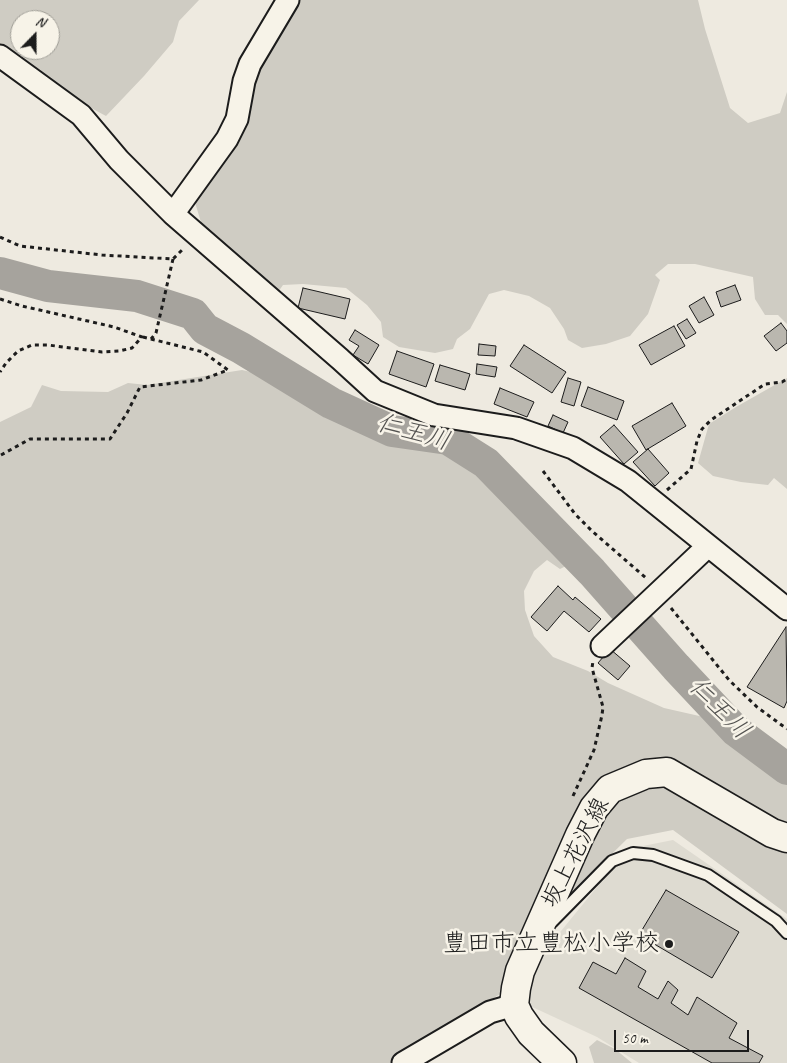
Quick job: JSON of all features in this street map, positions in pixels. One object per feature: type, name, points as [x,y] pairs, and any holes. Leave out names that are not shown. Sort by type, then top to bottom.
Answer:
[{"type":"main road","name":"坂上花沢線","points":[[514,1005],[520,971],[532,942],[594,808],[610,789],[646,774],[667,772],[772,833],[787,838]]},
{"type":"main road","points":[[514,1005],[531,1033],[562,1063]]},
{"type":"street","points":[[173,214],[227,139],[237,119],[244,81],[250,64],[288,0]]},
{"type":"street","points":[[0,56],[81,115],[119,160],[173,214],[375,391],[434,415],[516,428],[574,448],[628,481],[787,609]]},
{"type":"street","points":[[609,640],[708,546]]},
{"type":"street","points":[[403,1063],[490,1012],[514,1005]]},
{"type":"lane","points":[[532,942],[612,861],[633,853],[653,855],[708,875],[776,921],[787,933]]},
{"type":"path","points":[[151,339],[159,326],[173,259],[197,235]]},
{"type":"path","points":[[0,237],[20,246],[56,251],[173,259]]},
{"type":"path","points":[[0,299],[22,306],[114,327],[142,337],[203,352],[228,370],[201,380],[140,387],[127,413],[110,439],[30,439],[0,455]]},
{"type":"path","points":[[0,372],[6,362],[18,351],[32,345],[48,344],[102,352],[132,348],[142,337]]},
{"type":"path","points":[[655,503],[664,492],[691,469],[694,451],[702,429],[711,420],[765,384],[782,382],[787,379]]},
{"type":"path","points":[[573,798],[594,750],[602,715],[603,707],[592,668],[593,660],[609,640]]},
{"type":"shaded area","points":[[0,0],[199,0],[179,21],[173,42],[106,116],[17,60],[60,60],[60,10],[10,10],[10,55],[0,49]]},
{"type":"shaded area","points":[[295,0],[698,0],[705,29],[730,108],[748,123],[780,113],[787,92],[787,324],[778,315],[765,315],[755,299],[753,277],[695,264],[668,264],[655,275],[660,280],[648,314],[630,336],[606,344],[582,348],[568,340],[564,329],[550,308],[529,296],[504,290],[489,294],[470,329],[457,339],[453,349],[435,353],[399,347],[383,337],[381,322],[367,305],[346,288],[303,284],[283,285],[269,305],[203,229],[194,199],[255,72]]},
{"type":"shaded area","points":[[242,370],[282,379],[332,410],[398,442],[442,448],[480,471],[557,546],[568,565],[560,569],[547,560],[534,571],[524,591],[525,610],[534,636],[553,657],[588,671],[608,683],[664,708],[717,720],[757,760],[787,776],[787,828],[672,763],[616,773],[514,961],[500,994],[394,1057],[390,1063],[0,1063],[0,422],[31,407],[42,385],[61,391],[108,392],[128,383],[147,385]]},
{"type":"shaded area","points":[[787,378],[787,489],[774,478],[768,485],[713,476],[698,463],[709,424]]},
{"type":"shaded area","points":[[657,785],[677,789],[787,847],[787,914],[673,830],[627,839],[553,912],[595,826],[621,797]]},
{"type":"shaded area","name":"豊田市立豊松小学校","points":[[673,840],[787,919],[787,1063],[639,1063],[597,1037],[528,1005],[530,969],[628,849]]},
{"type":"shaded area","points":[[597,1040],[615,1049],[632,1063],[594,1063],[589,1047]]},
{"type":"building","points":[[735,285],[741,300],[721,307],[716,292]]},
{"type":"building","points":[[303,288],[350,299],[345,319],[298,308]]},
{"type":"building","points":[[704,297],[714,315],[699,323],[689,306]]},
{"type":"building","points":[[687,319],[696,333],[686,339],[677,325]]},
{"type":"building","points":[[781,323],[787,331],[787,343],[776,351],[764,336]]},
{"type":"building","points":[[674,326],[685,346],[651,365],[639,345]]},
{"type":"building","points":[[355,330],[379,345],[368,364],[353,355],[359,346],[349,340]]},
{"type":"building","points":[[479,344],[496,346],[495,356],[478,355]]},
{"type":"building","points":[[524,345],[566,372],[552,393],[510,366]]},
{"type":"building","points":[[397,351],[434,364],[426,387],[389,374]]},
{"type":"building","points":[[477,364],[497,367],[495,377],[476,374]]},
{"type":"building","points":[[440,365],[470,374],[465,390],[435,381]]},
{"type":"building","points":[[568,378],[581,382],[574,406],[561,402]]},
{"type":"building","points":[[588,387],[624,401],[617,420],[581,406]]},
{"type":"building","points":[[500,388],[534,402],[527,417],[494,404]]},
{"type":"building","points":[[672,403],[686,426],[646,450],[632,426]]},
{"type":"building","points":[[553,415],[568,422],[563,433],[548,426]]},
{"type":"building","points":[[614,425],[638,452],[624,464],[600,437]]},
{"type":"building","points":[[648,449],[669,473],[655,486],[633,462]]},
{"type":"building","points":[[558,586],[573,600],[575,597],[601,619],[589,632],[564,611],[547,631],[531,617]]},
{"type":"building","points":[[786,627],[787,701],[784,708],[747,687]]},
{"type":"building","points":[[610,649],[630,666],[618,680],[598,663]]},
{"type":"building","points":[[666,890],[739,932],[712,978],[639,935]]},
{"type":"building","points":[[625,958],[646,971],[638,987],[658,999],[668,981],[678,990],[671,1003],[688,1015],[697,997],[737,1023],[729,1038],[763,1056],[759,1063],[712,1063],[579,988],[593,962],[616,974]]},
{"type":"waterway","name":"仁王川","points":[[0,273],[48,286],[137,296],[193,314],[205,329],[241,348],[331,403],[392,431],[448,439],[486,463],[592,572],[676,667],[736,731],[787,769]]},
{"type":"place","name":"豊田市立豊松小学校","points":[[669,944]]}]
